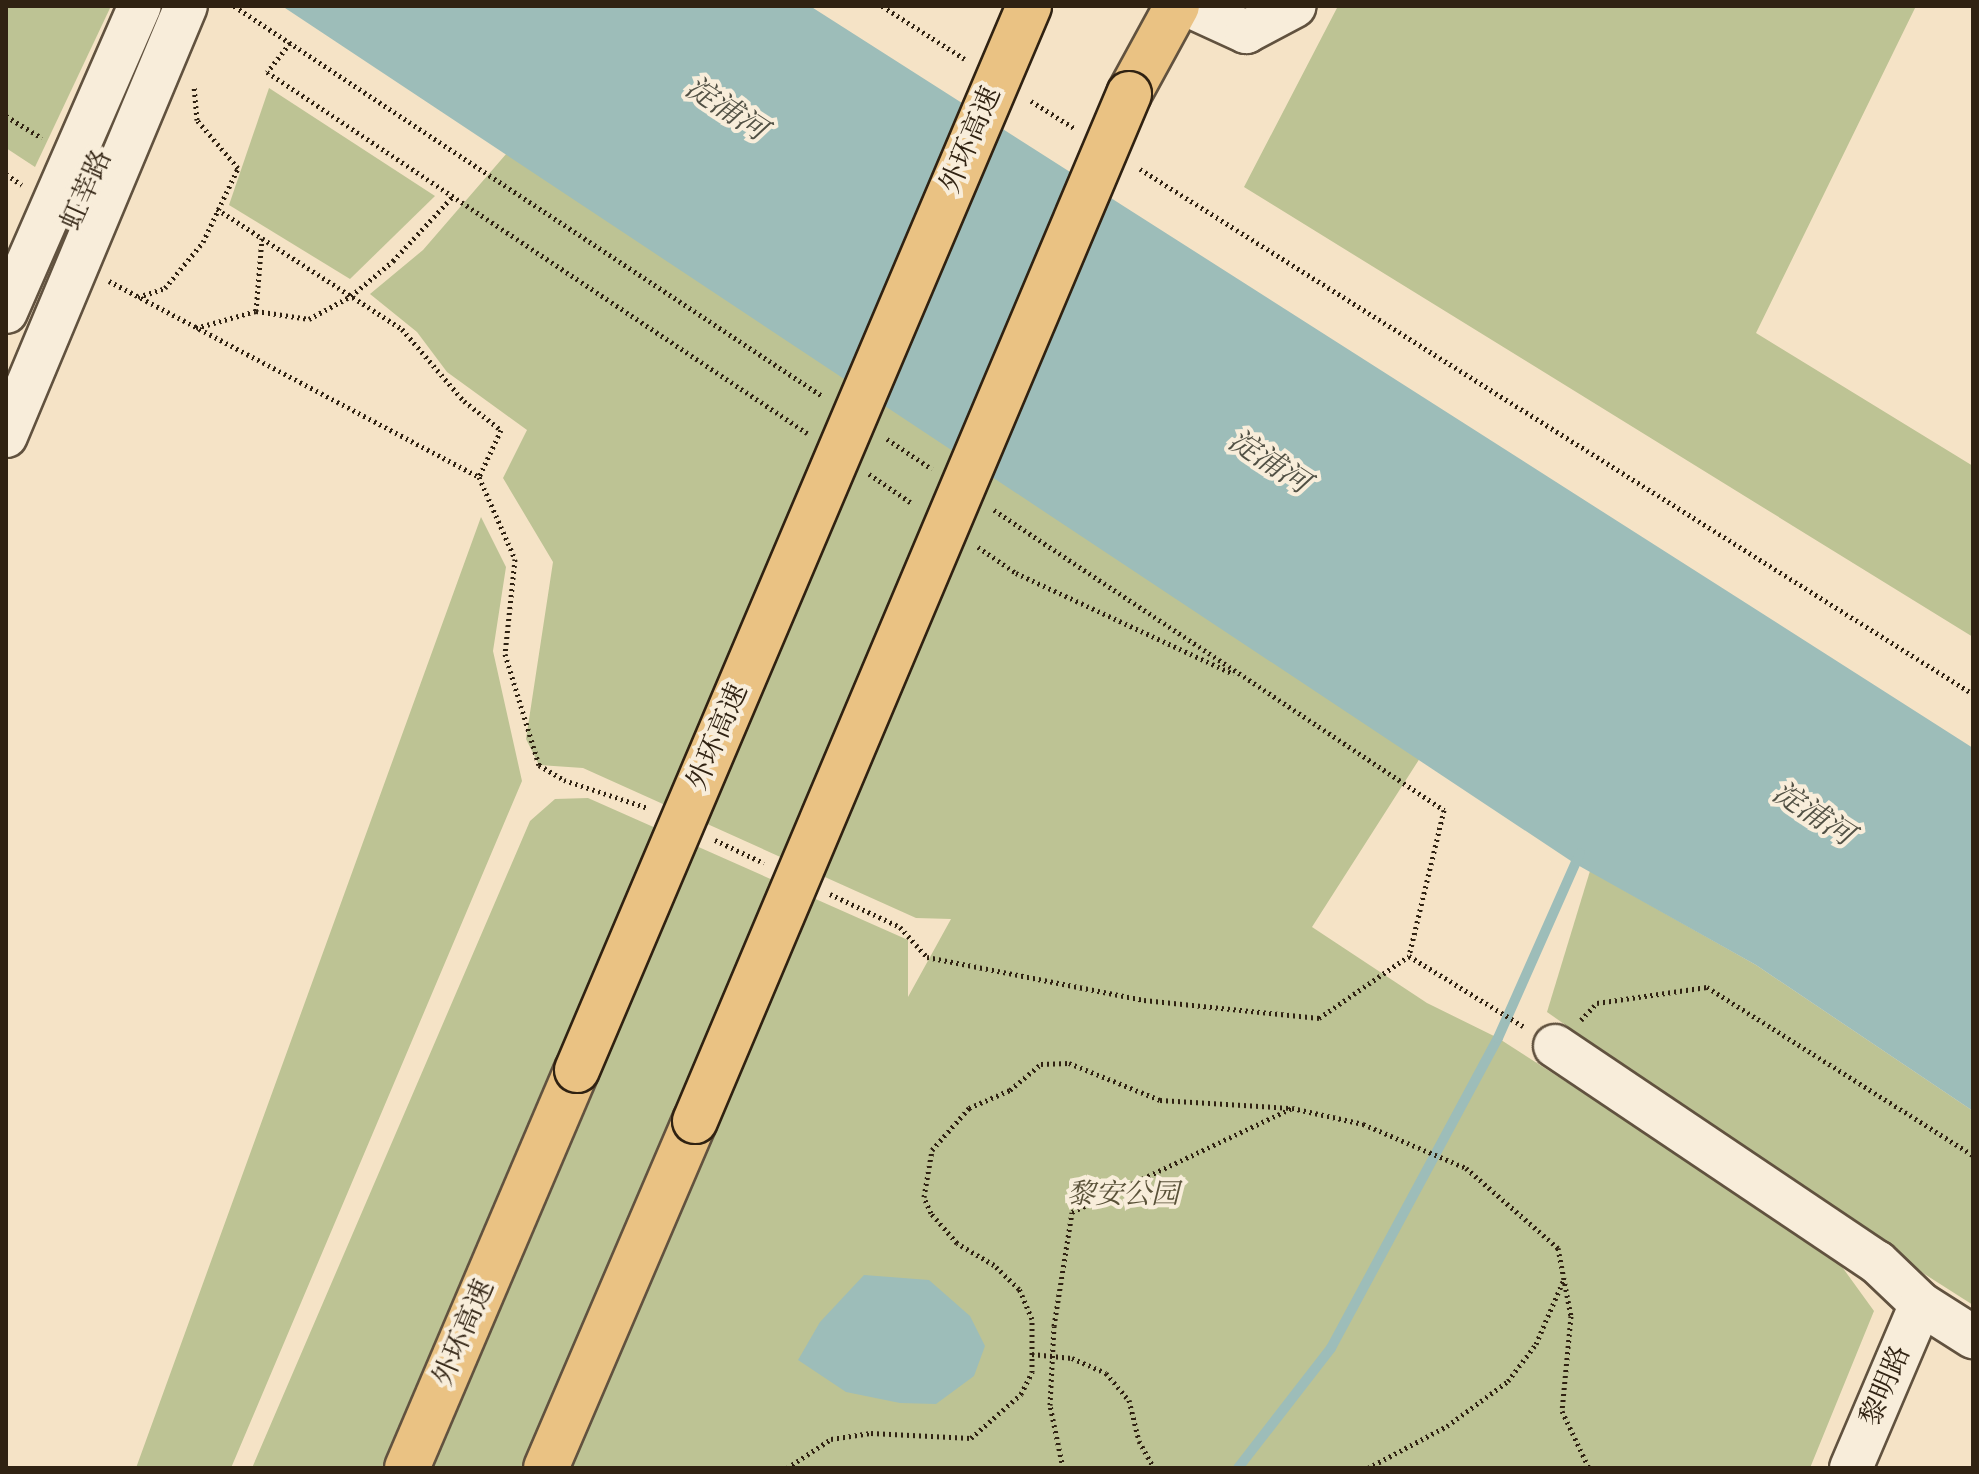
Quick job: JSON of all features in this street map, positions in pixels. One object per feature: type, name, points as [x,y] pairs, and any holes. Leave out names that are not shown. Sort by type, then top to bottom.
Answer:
[{"type":"highway","points":[[546,1468],[1166,6]]},
{"type":"highway","points":[[1129,94],[1177,6]]},
{"type":"highway","name":"外环高速","points":[[407,1468],[1023,17]]},
{"type":"street","points":[[6,312],[140,6]]},
{"type":"street","name":"虹莘路","points":[[6,374],[168,6]]},
{"type":"street","points":[[6,436],[186,6]]},
{"type":"street","points":[[1189,6],[1246,32],[1295,6]]},
{"type":"street","points":[[1555,1046],[1877,1262],[1921,1304],[1973,1337]]},
{"type":"street","name":"黎明路","points":[[1851,1468],[1921,1304]]},
{"type":"path","points":[[234,6],[831,402]]},
{"type":"path","points":[[882,6],[978,67]]},
{"type":"path","points":[[290,43],[267,72],[820,441]]},
{"type":"path","points":[[137,297],[165,288],[203,242],[238,168],[197,120],[196,85]]},
{"type":"path","points":[[1018,93],[1086,135]]},
{"type":"path","points":[[1126,161],[1973,694]]},
{"type":"path","points":[[196,328],[256,311],[309,319],[351,296],[393,261],[453,196]]},
{"type":"path","points":[[217,209],[402,329],[464,401],[501,430],[479,477]]},
{"type":"path","points":[[256,311],[262,238]]},
{"type":"path","points":[[883,437],[936,472]]},
{"type":"path","points":[[859,468],[924,512]]},
{"type":"path","points":[[989,507],[1444,810],[1409,956]]},
{"type":"path","points":[[964,538],[1016,573],[1252,682]]},
{"type":"path","points":[[1555,1046],[1597,1003],[1707,987],[1973,1155]]},
{"type":"path","points":[[1495,1009],[1519,1024]]},
{"type":"path","points":[[787,1468],[831,1439],[871,1433],[971,1438],[1021,1394],[1032,1372],[1032,1319],[1019,1289],[994,1265],[957,1243],[931,1213],[924,1197],[932,1150],[969,1108],[1010,1090],[1041,1064],[1069,1063],[1160,1100],[1292,1108],[1363,1124],[1466,1168],[1497,1190],[1558,1248],[1571,1316],[1562,1411],[1589,1468]]},
{"type":"path","points":[[1063,1468],[1050,1405],[1053,1354],[1072,1212],[1292,1108]]},
{"type":"path","points":[[1368,1468],[1447,1426],[1508,1381],[1536,1344],[1565,1277]]},
{"type":"path","points":[[1032,1354],[1053,1354],[1106,1373],[1129,1400],[1139,1441],[1154,1468]]},
{"type":"green space","points":[[6,6],[111,6],[35,167],[6,148]]},
{"type":"green space","points":[[1338,6],[1916,6],[1756,333],[1973,466],[1973,637],[1244,187]]},
{"type":"green space","points":[[269,88],[435,196],[350,279],[229,205]]},
{"type":"green space","name":"黎安公园","points":[[507,153],[1420,758],[1312,927],[1427,1003],[1498,1038],[1832,1253],[1874,1311],[1810,1468],[252,1468],[530,821],[555,799],[588,798],[908,940],[908,997],[951,919],[916,918],[583,768],[539,765],[526,739],[553,562],[503,478],[527,430],[447,372],[417,332],[370,294],[423,250]]},
{"type":"green space","points":[[481,517],[506,567],[493,651],[522,781],[231,1468],[136,1468]]},
{"type":"green space","points":[[1590,871],[1756,965],[1973,1111],[1973,1305],[1868,1238],[1547,1012]]},
{"type":"water","name":"淀浦河","points":[[282,6],[810,6],[1973,748],[1973,1111],[1756,965],[1574,863]]},
{"type":"water","points":[[864,1275],[929,1280],[970,1316],[985,1346],[974,1376],[936,1404],[900,1403],[846,1392],[798,1360],[820,1322]]},
{"type":"waterway","points":[[1238,1468],[1331,1348],[1498,1038],[1580,853]]}]
